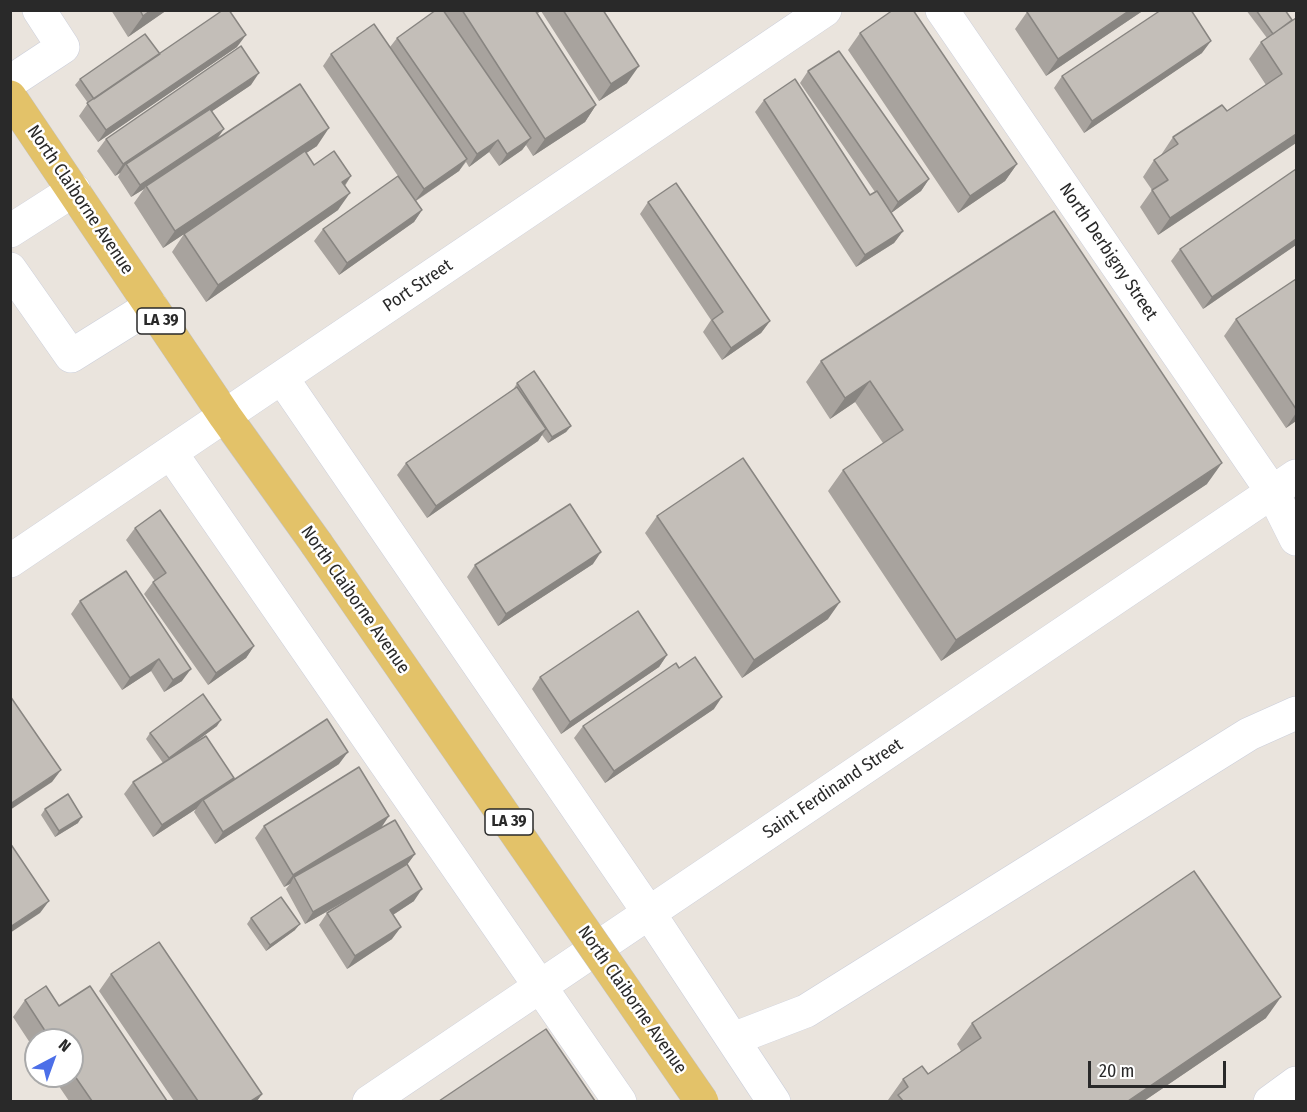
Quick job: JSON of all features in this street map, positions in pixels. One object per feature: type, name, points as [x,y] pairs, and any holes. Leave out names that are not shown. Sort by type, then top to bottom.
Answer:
[{"type":"main road","name":"North Claiborne Avenue","points":[[10,97],[225,416],[316,543],[702,1101]]},
{"type":"street","points":[[10,82],[63,47],[39,10]]},
{"type":"street","name":"Port Street","points":[[10,561],[825,10]]},
{"type":"street","name":"North Derbigny Street","points":[[942,10],[1285,484],[1296,540]]},
{"type":"street","points":[[10,231],[74,190]]},
{"type":"street","points":[[10,269],[71,356],[151,306]]},
{"type":"street","points":[[282,378],[649,912],[774,1101]]},
{"type":"street","points":[[171,453],[620,1101]]},
{"type":"street","name":"Saint Ferdinand Street","points":[[369,1101],[1285,484]]},
{"type":"street","points":[[733,1039],[806,1011],[1249,734],[1296,713]]},
{"type":"street","points":[[1270,1101],[1296,1083]]},
{"type":"building","points":[[140,10],[151,10],[143,16]]},
{"type":"building","points":[[223,10],[229,10],[246,35],[106,130],[87,103]]},
{"type":"building","points":[[436,10],[443,10],[531,138],[507,154],[498,140],[477,154],[397,38]]},
{"type":"building","points":[[462,10],[535,10],[596,105],[545,139]]},
{"type":"building","points":[[563,10],[603,10],[639,66],[611,84]]},
{"type":"building","points":[[893,10],[913,10],[1017,164],[970,196],[860,33]]},
{"type":"building","points":[[1029,10],[1130,10],[1058,59],[1027,12]]},
{"type":"building","points":[[1161,10],[1191,10],[1211,41],[1092,121],[1062,76]]},
{"type":"building","points":[[1256,10],[1285,10],[1292,20],[1273,34]]},
{"type":"building","points":[[1296,18],[1296,134],[1170,218],[1152,190],[1168,180],[1154,160],[1178,144],[1173,137],[1222,105],[1227,111],[1282,74],[1261,42]]},
{"type":"building","points":[[374,24],[467,159],[424,189],[331,54]]},
{"type":"building","points":[[145,34],[160,54],[94,99],[80,79]]},
{"type":"building","points":[[241,46],[259,73],[123,164],[106,139]]},
{"type":"building","points":[[839,51],[929,179],[898,202],[808,71]]},
{"type":"building","points":[[795,79],[870,195],[877,191],[903,231],[865,255],[764,100]]},
{"type":"building","points":[[300,84],[329,128],[175,231],[146,186]]},
{"type":"building","points":[[210,109],[224,129],[140,185],[126,164]]},
{"type":"building","points":[[305,151],[314,165],[334,151],[351,176],[342,182],[350,193],[218,285],[184,234]]},
{"type":"building","points":[[1296,169],[1296,239],[1212,297],[1180,249]]},
{"type":"building","points":[[398,176],[422,210],[347,263],[323,229]]},
{"type":"building","points":[[676,183],[770,321],[731,348],[712,320],[723,312],[648,202]]},
{"type":"building","points":[[1054,211],[1222,463],[956,640],[843,470],[903,430],[870,381],[845,398],[821,361]]},
{"type":"building","points":[[1296,279],[1296,409],[1236,319]]},
{"type":"building","points":[[534,371],[571,426],[552,437],[517,383]]},
{"type":"building","points":[[517,387],[546,429],[436,506],[406,463]]},
{"type":"building","points":[[743,458],[840,602],[754,660],[657,516]]},
{"type":"building","points":[[570,504],[601,552],[506,614],[475,565]]},
{"type":"building","points":[[160,510],[254,646],[216,673],[153,582],[166,573],[135,528]]},
{"type":"building","points":[[126,571],[191,669],[173,680],[159,659],[130,678],[80,601]]},
{"type":"building","points":[[638,611],[667,655],[570,722],[540,677]]},
{"type":"building","points":[[695,657],[722,697],[614,771],[583,726],[676,663],[679,668]]},
{"type":"building","points":[[203,694],[221,720],[169,758],[150,733]]},
{"type":"building","points":[[10,696],[61,770],[10,804]]},
{"type":"building","points":[[327,719],[348,752],[223,832],[203,800]]},
{"type":"building","points":[[206,736],[234,778],[162,825],[133,782]]},
{"type":"building","points":[[359,767],[389,816],[293,875],[264,826]]},
{"type":"building","points":[[68,794],[82,817],[59,831],[45,809]]},
{"type":"building","points":[[395,820],[415,854],[313,912],[294,877]]},
{"type":"building","points":[[10,843],[49,901],[10,927]]},
{"type":"building","points":[[407,864],[422,889],[390,910],[401,927],[355,956],[327,913]]},
{"type":"building","points":[[1194,871],[1281,997],[1128,1101],[903,1101],[898,1095],[908,1087],[903,1079],[922,1066],[928,1074],[981,1038],[972,1023]]},
{"type":"building","points":[[281,897],[300,924],[270,945],[251,918]]},
{"type":"building","points":[[159,942],[262,1094],[251,1101],[198,1101],[111,974]]},
{"type":"building","points":[[46,986],[59,1006],[90,986],[167,1101],[92,1101],[83,1088],[84,1028],[43,1028],[25,1000]]},
{"type":"building","points":[[546,1029],[595,1101],[439,1101]]}]
